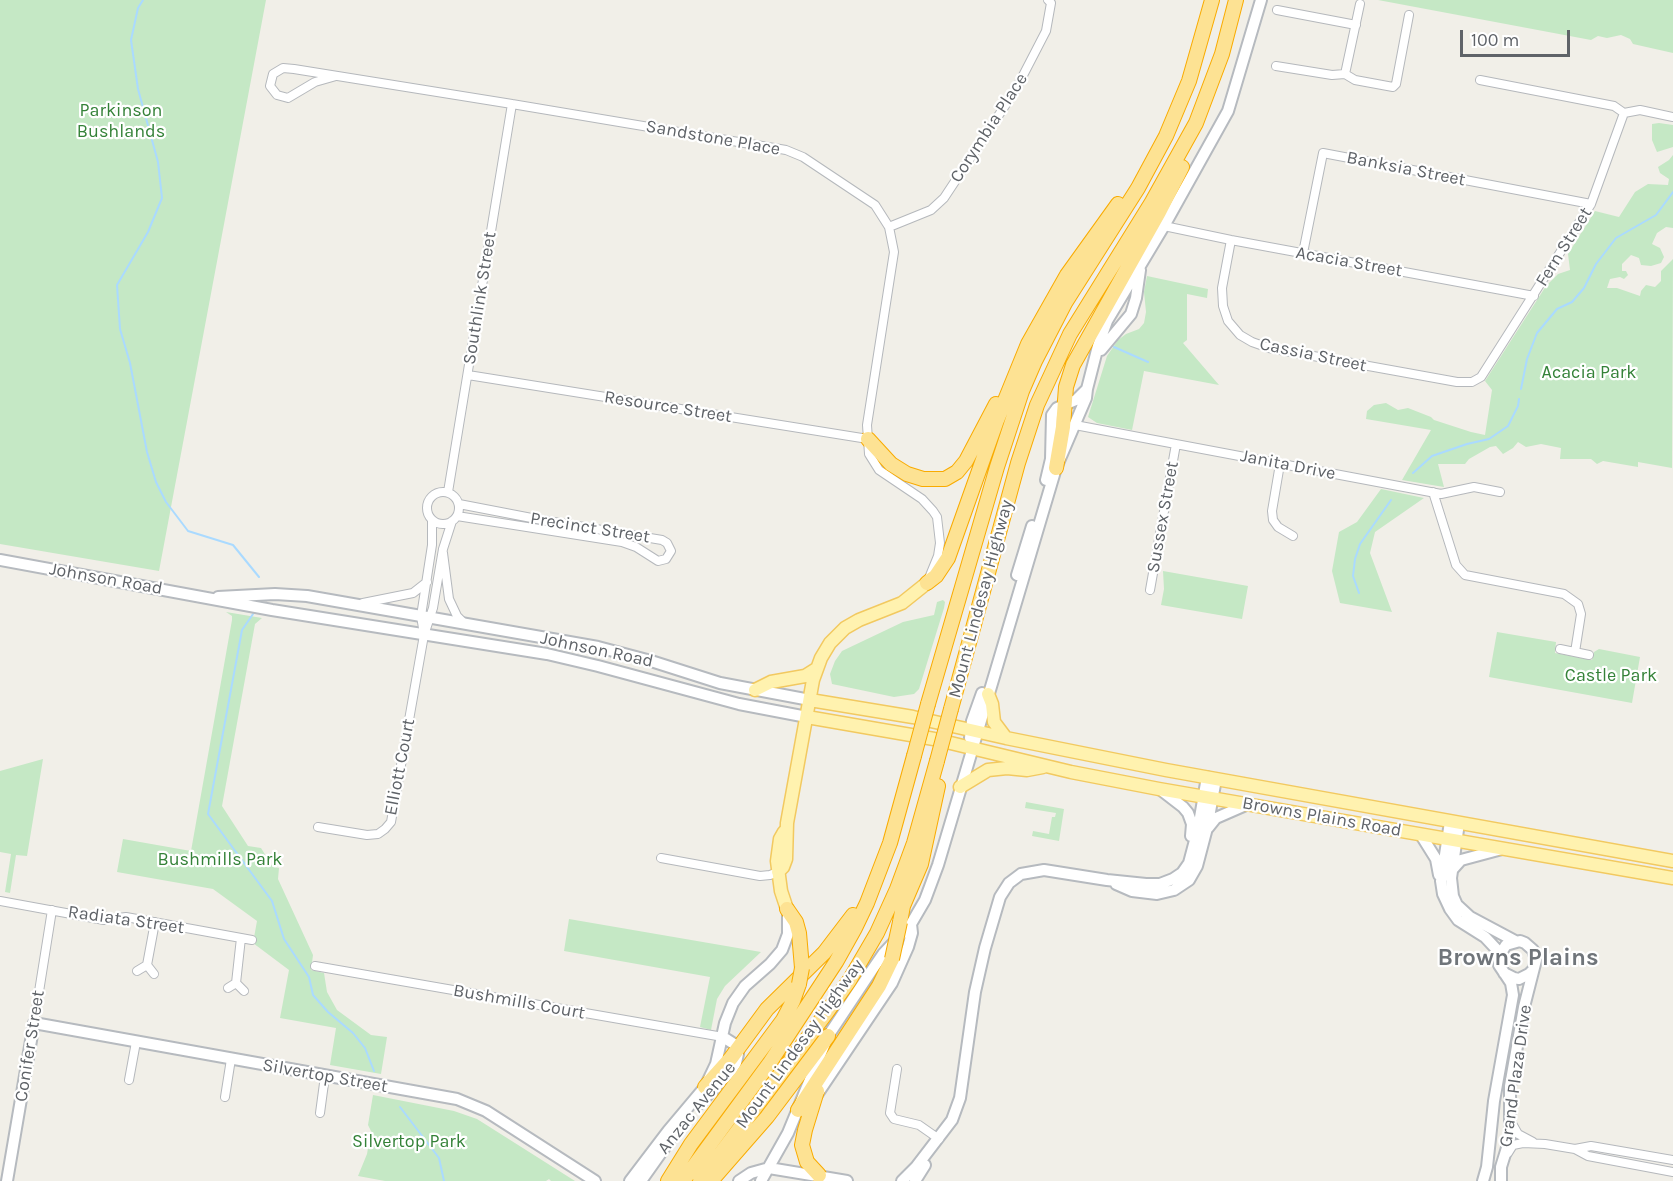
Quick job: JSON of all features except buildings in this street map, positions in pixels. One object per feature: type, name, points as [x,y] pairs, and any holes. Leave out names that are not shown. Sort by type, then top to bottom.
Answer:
[{"type":"highway","name":"Mount Lindesay Highway","points":[[683,1181],[755,1085],[800,1020],[855,928],[867,903],[890,843],[997,467],[1022,391],[1065,303],[1138,188],[1166,136],[1189,81],[1212,0]]},
{"type":"highway","name":"Mount Lindesay Highway","points":[[700,1181],[849,981],[872,941],[897,889],[937,761],[1018,463],[1047,382],[1084,309],[1152,202],[1196,123],[1222,54],[1236,0]]},
{"type":"highway","points":[[1056,468],[1066,387],[1073,365],[1169,194],[1194,137],[1196,123]]},
{"type":"highway","points":[[927,583],[936,576],[951,551],[1019,363],[1037,326],[1067,275],[1121,200],[1138,188]]},
{"type":"highway","points":[[868,439],[891,464],[907,474],[930,480],[945,479],[957,472],[966,461],[1009,376],[1019,363]]},
{"type":"highway","points":[[798,1110],[879,986],[891,959],[905,923],[903,906],[921,864],[930,828],[941,770],[937,761]]},
{"type":"highway","points":[[705,1087],[767,1009],[824,953],[872,889]]},
{"type":"highway","points":[[668,1181],[691,1144],[783,1020],[793,1001],[802,968],[799,933],[796,922],[788,909]]},
{"type":"highway","points":[[711,1181],[767,1117],[828,1036]]},
{"type":"highway","points":[[819,1175],[807,1162],[802,1151],[803,1137],[820,1082],[820,1074]]},
{"type":"main road","points":[[807,717],[816,669],[825,650],[845,628],[902,603],[927,583]]},
{"type":"main road","points":[[755,690],[771,682],[805,675],[816,669]]},
{"type":"main road","points":[[988,694],[992,704],[994,722],[1006,738]]},
{"type":"main road","name":"Johnson Road","points":[[810,700],[913,717],[974,731]]},
{"type":"main road","name":"Johnson Road","points":[[807,717],[972,747]]},
{"type":"main road","name":"Anzac Avenue","points":[[788,909],[781,891],[778,872],[780,839],[787,824],[807,717]]},
{"type":"main road","name":"Browns Plains Road","points":[[974,731],[1212,778],[1673,861]]},
{"type":"main road","name":"Browns Plains Road","points":[[972,747],[1046,766],[1159,789],[1673,878]]},
{"type":"main road","points":[[960,787],[988,770],[1007,768],[1027,771],[1046,766]]},
{"type":"street","name":"Corymbia Place","points":[[890,227],[931,210],[944,198],[1016,89],[1046,32],[1051,3],[1048,0]]},
{"type":"street","name":"Mount Lindesay Highway","points":[[974,731],[988,694],[1056,468],[1086,398],[1098,346],[1107,321],[1164,226],[1228,111],[1259,2]]},
{"type":"street","points":[[1345,74],[1360,4]]},
{"type":"street","points":[[1276,10],[1356,25]]},
{"type":"street","points":[[1276,66],[1332,75],[1345,74],[1355,80],[1393,87],[1396,84],[1409,15]]},
{"type":"street","name":"Sandstone Place","points":[[336,76],[315,82],[288,98],[276,95],[270,86],[273,74],[283,68],[336,76],[512,104],[786,150],[803,157],[875,205],[890,227]]},
{"type":"street","points":[[1480,80],[1614,106],[1624,113],[1640,110],[1673,117]]},
{"type":"street","name":"Southlink Street","points":[[448,492],[512,104]]},
{"type":"street","name":"Fern Street","points":[[1484,372],[1591,204],[1624,113]]},
{"type":"street","name":"Banksia Street","points":[[1303,254],[1323,153],[1591,204]]},
{"type":"street","name":"Acacia Street","points":[[1164,226],[1534,296]]},
{"type":"street","points":[[890,227],[894,252],[867,425],[869,454],[879,470],[922,498],[937,517],[940,543],[938,555],[927,583]]},
{"type":"street","name":"Cassia Street","points":[[1231,240],[1222,288],[1222,306],[1228,321],[1240,335],[1252,342],[1269,348],[1457,382],[1472,382],[1481,377],[1484,372]]},
{"type":"street","name":"Mount Lindesay Highway","points":[[1098,353],[1128,319],[1134,306],[1140,267]]},
{"type":"street","points":[[1116,306],[1128,303],[1134,306]]},
{"type":"street","name":"Resource Street","points":[[468,375],[868,439]]},
{"type":"street","name":"Mount Lindesay Highway","points":[[761,1181],[798,1110],[828,1036],[905,923],[922,905],[932,882],[972,747],[974,731],[1048,470],[1052,449],[1052,415],[1057,408],[1076,399],[1087,389]]},
{"type":"street","name":"Janita Drive","points":[[1076,425],[1433,492],[1448,493],[1465,487],[1500,492]]},
{"type":"street","name":"Sussex Street","points":[[1150,590],[1176,444]]},
{"type":"street","points":[[1280,464],[1272,511],[1273,520],[1278,527],[1293,536]]},
{"type":"street","points":[[424,635],[432,545],[432,520],[427,512],[429,499],[436,492],[448,492],[455,496],[459,504],[443,549],[426,617]]},
{"type":"street","points":[[1433,492],[1456,565],[1465,575],[1564,594],[1578,604],[1581,614],[1575,652]]},
{"type":"street","name":"Precinct Street","points":[[455,519],[495,522],[622,542],[636,547],[658,561],[666,559],[671,550],[662,540],[459,504]]},
{"type":"street","points":[[495,522],[497,512]]},
{"type":"street","points":[[432,520],[442,524],[455,519]]},
{"type":"street","points":[[443,549],[449,599],[457,616],[464,624]]},
{"type":"street","name":"Johnson Road","points":[[0,560],[272,610],[547,654],[722,700],[807,717]]},
{"type":"street","points":[[356,605],[413,593],[427,582]]},
{"type":"street","name":"Johnson Road","points":[[212,598],[226,595],[307,596],[598,647],[720,683],[810,700]]},
{"type":"street","name":"Elliott Court","points":[[318,827],[367,835],[378,834],[391,822],[424,635]]},
{"type":"street","points":[[1560,649],[1589,655]]},
{"type":"street","points":[[902,1181],[939,1139],[952,1120],[960,1098],[975,992],[985,948],[1000,897],[1009,883],[1021,874],[1044,870],[1107,880],[1160,884],[1182,873],[1189,862],[1212,778]]},
{"type":"street","points":[[1159,789],[1188,813],[1192,824],[1190,844],[1192,850]]},
{"type":"street","points":[[1107,880],[1132,891],[1157,894],[1174,890],[1189,880],[1197,866],[1207,828],[1208,797]]},
{"type":"street","points":[[1207,828],[1216,818],[1248,804]]},
{"type":"street","points":[[1441,881],[1455,823]]},
{"type":"street","points":[[1421,835],[1436,859],[1443,894],[1454,915],[1485,936],[1500,952]]},
{"type":"street","points":[[1451,840],[1451,886],[1453,896],[1463,911],[1515,941],[1525,943],[1533,950],[1536,960],[1533,970],[1519,978],[1504,973],[1499,965],[1500,952],[1506,945],[1515,941]]},
{"type":"street","points":[[1451,871],[1461,860],[1502,849]]},
{"type":"street","points":[[661,858],[760,876],[770,876],[778,872]]},
{"type":"street","name":"Radiata Street","points":[[0,901],[104,920],[126,917],[252,940]]},
{"type":"street","name":"Anzac Avenue","points":[[630,1181],[705,1087],[716,1064],[729,1012],[737,996],[782,950],[788,934],[788,909]]},
{"type":"street","name":"Conifer Street","points":[[7,1181],[52,910]]},
{"type":"street","points":[[154,974],[147,965],[155,922]]},
{"type":"street","points":[[816,1096],[892,983],[912,933],[905,923]]},
{"type":"street","points":[[228,988],[236,982],[241,938]]},
{"type":"street","points":[[137,971],[147,965]]},
{"type":"street","name":"Bushmills Court","points":[[315,966],[723,1037]]},
{"type":"street","name":"Grand Plaza Drive","points":[[1501,1181],[1501,1167],[1510,1138],[1510,1086],[1533,970]]},
{"type":"street","name":"Grand Plaza Drive","points":[[1483,1181],[1487,1167],[1494,1101],[1513,995],[1511,983],[1504,973]]},
{"type":"street","points":[[236,982],[244,991]]},
{"type":"street","name":"Silvertop Street","points":[[34,1023],[472,1104],[595,1181]]},
{"type":"street","name":"Anzac Avenue","points":[[641,1181],[678,1128],[735,1066],[737,1049],[734,1044],[723,1037]]},
{"type":"street","points":[[129,1080],[136,1041]]},
{"type":"street","points":[[225,1096],[231,1059]]},
{"type":"street","points":[[897,1069],[890,1113],[894,1119],[919,1125],[939,1139]]},
{"type":"street","points":[[320,1113],[325,1076]]},
{"type":"street","points":[[1510,1120],[1518,1134],[1538,1143]]},
{"type":"street","points":[[915,1181],[935,1151],[939,1139]]},
{"type":"street","points":[[1503,1159],[1513,1145],[1538,1143],[1575,1149],[1588,1156],[1673,1172]]},
{"type":"street","points":[[1575,1149],[1591,1146],[1673,1161]]},
{"type":"street","points":[[740,1180],[756,1171],[769,1168],[846,1181]]},
{"type":"green space","name":"Parkinson Bushlands","points":[[0,0],[266,0],[159,571],[0,544]]},
{"type":"green space","points":[[1378,0],[1673,0],[1673,53],[1633,44],[1630,39],[1621,35],[1607,38],[1598,36],[1591,40]]},
{"type":"green space","points":[[1652,124],[1673,125],[1673,147],[1657,152],[1652,140]]},
{"type":"green space","name":"Acacia Park","points":[[1673,155],[1673,228],[1666,227],[1657,233],[1652,244],[1660,248],[1664,257],[1661,263],[1651,266],[1641,265],[1639,258],[1631,255],[1622,264],[1622,271],[1626,271],[1628,275],[1624,279],[1620,277],[1610,279],[1607,288],[1617,288],[1640,296],[1646,285],[1655,287],[1661,281],[1661,271],[1673,259],[1672,468],[1638,462],[1638,467],[1603,461],[1597,464],[1591,459],[1560,459],[1561,448],[1541,444],[1526,447],[1518,442],[1503,454],[1496,446],[1469,459],[1465,464],[1438,464],[1444,487],[1402,480],[1431,430],[1366,419],[1367,411],[1374,405],[1386,403],[1398,410],[1408,408],[1434,420],[1485,435],[1492,390],[1485,381],[1546,286],[1558,274],[1570,270],[1568,254],[1595,211],[1619,217],[1635,192],[1648,184],[1668,185],[1669,179],[1660,173],[1658,167]]},
{"type":"green space","points":[[1147,276],[1208,289],[1207,298],[1187,294],[1187,340],[1183,343],[1219,385],[1144,371],[1132,430],[1097,423],[1088,417],[1107,356],[1118,340],[1139,329],[1144,323],[1146,312],[1144,292]]},
{"type":"green space","points":[[1381,489],[1424,498],[1375,532],[1370,553],[1392,612],[1340,603],[1332,571],[1339,532],[1357,522]]},
{"type":"green space","points":[[1163,571],[1248,586],[1242,619],[1161,605],[1164,589]]},
{"type":"green space","points":[[943,600],[944,608],[919,689],[914,694],[894,697],[832,684],[830,674],[842,651],[903,622],[934,615],[937,602]]},
{"type":"green space","name":"Bushmills Park","points":[[226,612],[262,618],[255,624],[222,806],[248,846],[261,848],[273,867],[279,868],[278,879],[313,955],[311,970],[324,973],[327,992],[337,1010],[371,1035],[387,1037],[381,1074],[330,1065],[336,1028],[280,1018],[289,970],[253,943],[257,921],[213,889],[117,872],[123,839],[191,851],[232,620],[232,616]]},
{"type":"green space","name":"Castle Park","points":[[1497,632],[1556,642],[1555,653],[1592,660],[1594,652],[1599,649],[1640,657],[1632,703],[1489,677]]},
{"type":"green space","points":[[43,759],[27,856],[16,855],[10,893],[5,892],[11,854],[0,852],[0,771]]},
{"type":"green space","points":[[1026,802],[1064,809],[1059,841],[1032,836],[1033,831],[1049,834],[1052,817],[1055,817],[1056,813],[1025,808]]},
{"type":"green space","points":[[569,919],[761,952],[725,986],[717,999],[711,1030],[700,1027],[710,977],[564,951]]},
{"type":"green space","name":"Silvertop Park","points":[[373,1095],[454,1111],[477,1119],[575,1181],[551,1181],[549,1179],[546,1181],[385,1181],[358,1176],[367,1154],[371,1131],[368,1125]]},
{"type":"waterway","points":[[143,0],[138,8],[131,40],[138,89],[158,162],[162,198],[148,232],[117,285],[120,329],[130,363],[147,452],[156,482],[166,502],[188,531],[233,545],[259,577]]},
{"type":"waterway","points":[[1521,389],[1527,359],[1537,333],[1557,309],[1572,302],[1584,288],[1596,264],[1616,238],[1656,215],[1673,192]]},
{"type":"waterway","points":[[1114,347],[1148,362]]},
{"type":"waterway","points":[[1413,473],[1432,456],[1489,439],[1508,426],[1519,399]]},
{"type":"waterway","points":[[1359,593],[1353,576],[1360,544],[1391,500]]},
{"type":"waterway","points":[[253,614],[242,630],[208,814],[272,901],[284,939],[309,977],[313,995],[328,1012],[353,1033],[365,1048],[374,1071]]},
{"type":"waterway","points":[[400,1107],[439,1158],[444,1181]]},
{"type":"district","name":"Browns Plains","points":[[1518,958]]}]
